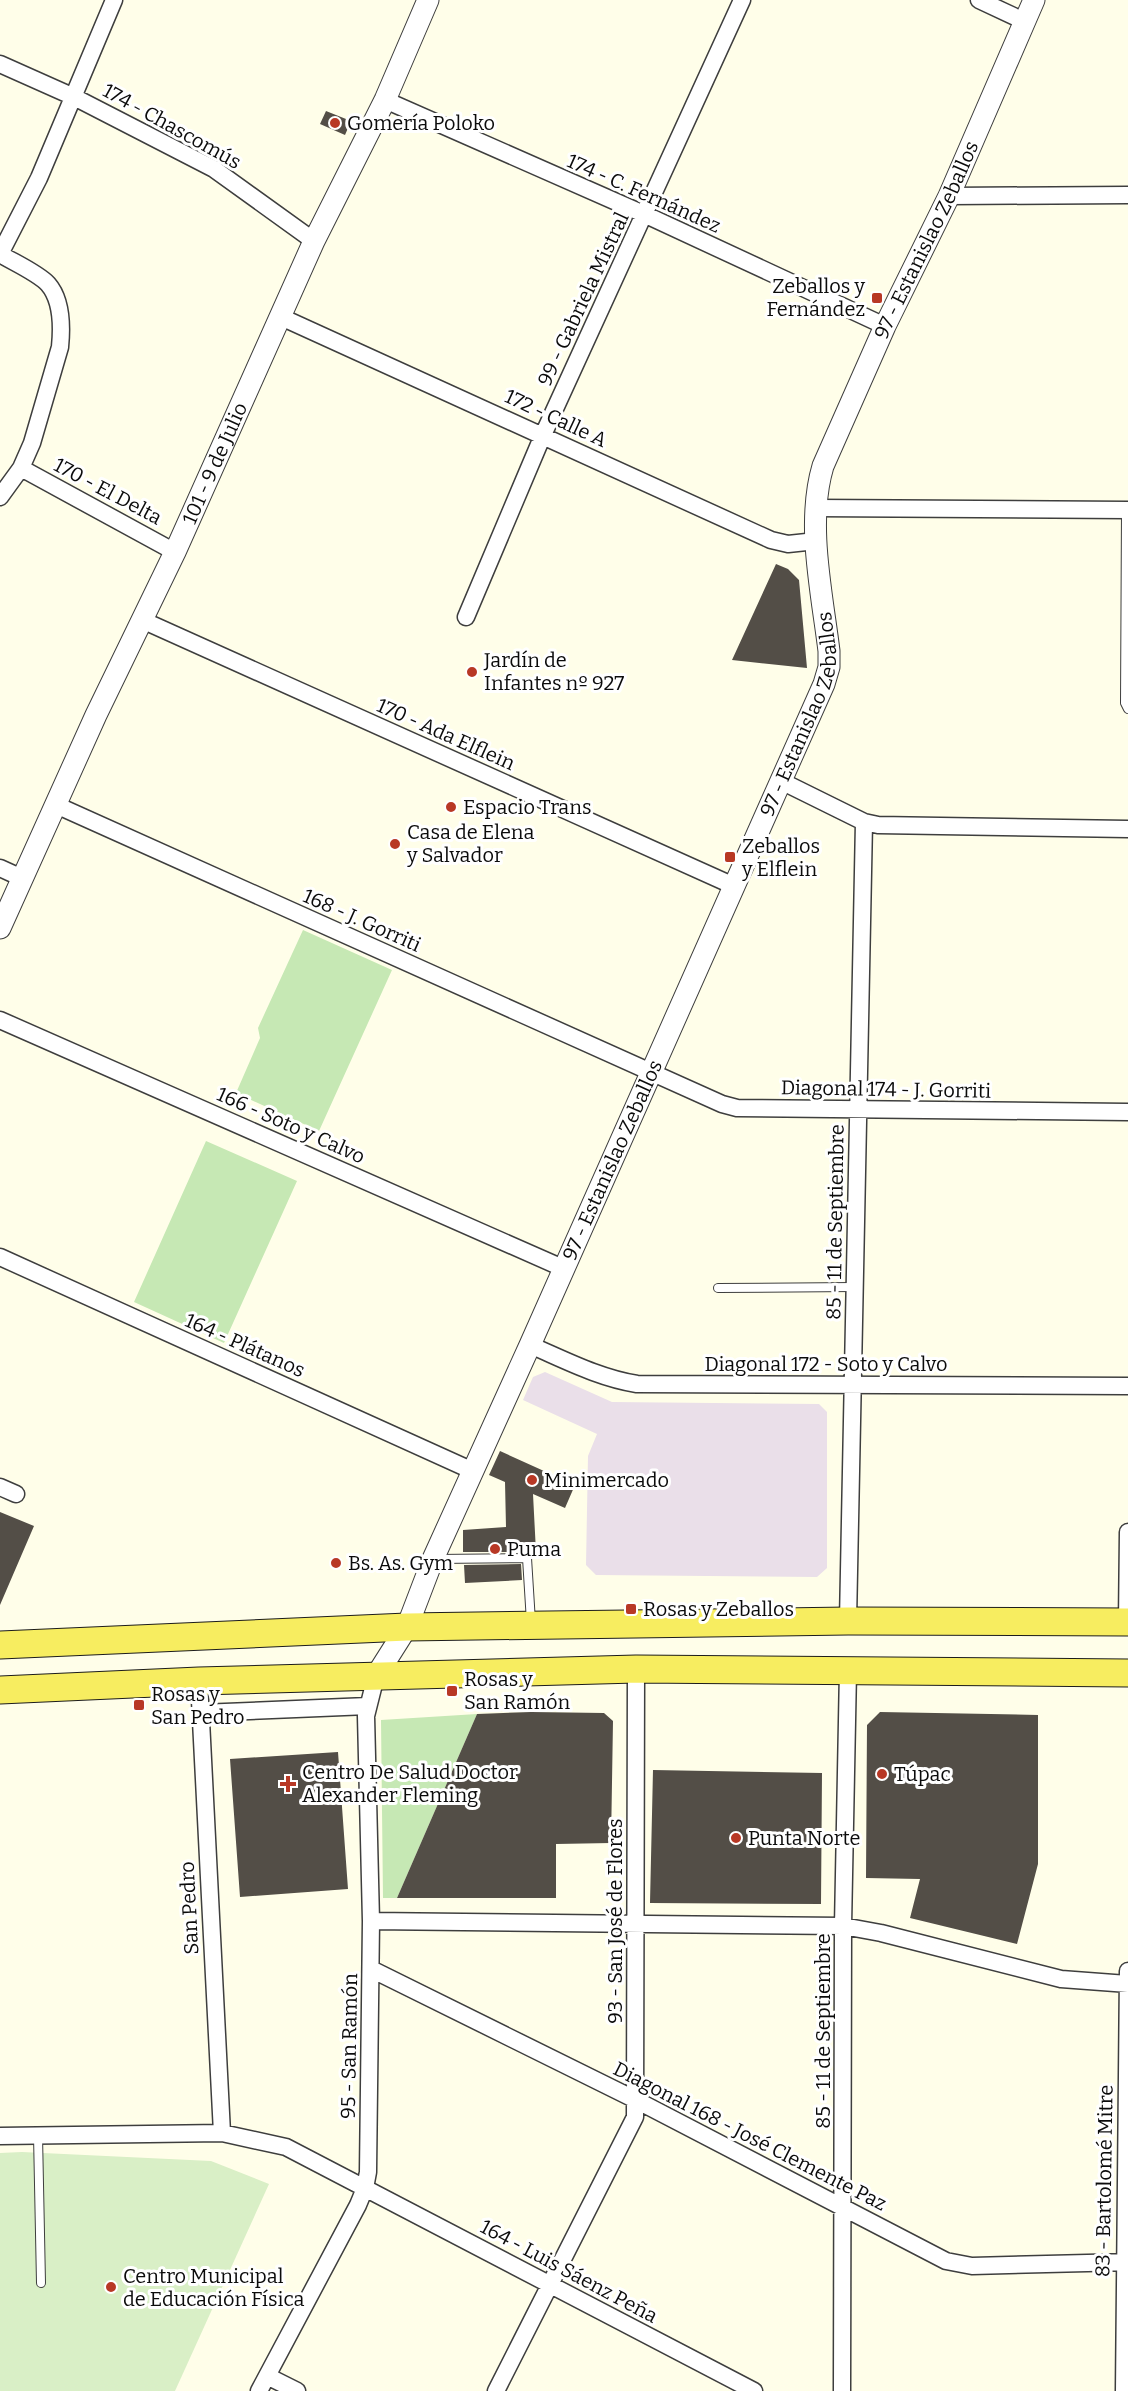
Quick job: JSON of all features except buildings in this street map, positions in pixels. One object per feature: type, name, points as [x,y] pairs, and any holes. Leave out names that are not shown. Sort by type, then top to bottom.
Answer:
[{"type":"main road","points":[[0,1645],[407,1627],[848,1621],[1128,1622]]},
{"type":"main road","points":[[0,1690],[636,1669],[1128,1672]]},
{"type":"street","points":[[0,497],[21,468],[32,443],[60,347],[62,331],[55,295],[47,283],[0,254],[39,178],[114,0]]},
{"type":"street","name":"101 - 9 de Julio","points":[[0,928],[96,715],[176,552],[314,241],[385,100],[428,0]]},
{"type":"street","name":"99 - Gabriela Mistral","points":[[466,617],[543,435],[742,0]]},
{"type":"street","points":[[979,0],[1024,21]]},
{"type":"street","name":"97 - Estanislao Zeballos","points":[[376,1676],[407,1627],[433,1560],[565,1269],[824,684],[829,667],[816,541],[818,482],[885,326],[949,196],[1034,0]]},
{"type":"street","name":"174 - Chascomús","points":[[0,64],[74,97],[214,169],[314,241]]},
{"type":"street","name":"174 - C. Fernández","points":[[385,100],[645,215],[885,326]]},
{"type":"street","points":[[949,196],[1128,195]]},
{"type":"street","name":"172 - Calle A","points":[[281,317],[771,540],[788,544],[816,541]]},
{"type":"street","name":"170 - El Delta","points":[[21,468],[176,552]]},
{"type":"street","points":[[816,508],[1127,510]]},
{"type":"street","name":"170 - Ada Elflein","points":[[142,620],[734,886]]},
{"type":"street","points":[[781,781],[864,822],[878,825],[1128,829]]},
{"type":"street","name":"168 - J. Gorriti","points":[[56,805],[650,1073]]},
{"type":"street","name":"85 - 11 de Septiembre","points":[[848,1621],[864,822]]},
{"type":"street","points":[[0,868],[22,878]]},
{"type":"street","name":"166 - Soto y Calvo","points":[[0,1020],[565,1269]]},
{"type":"street","name":"Diagonal 174 - J. Gorriti","points":[[650,1073],[722,1104],[737,1108],[1128,1112]]},
{"type":"street","name":"164 - Plátanos","points":[[0,1257],[473,1471]]},
{"type":"street","name":"Diagonal 172 - Soto y Calvo","points":[[530,1345],[596,1374],[616,1381],[637,1384],[1128,1386]]},
{"type":"street","points":[[0,1487],[16,1494]]},
{"type":"street","points":[[1128,1532],[1128,1622]]},
{"type":"street","name":"93 - San José de Flores","points":[[496,2391],[632,2122],[636,2100],[636,1669]]},
{"type":"street","name":"85 - 11 de Septiembre","points":[[842,2391],[843,1926],[848,1670]]},
{"type":"street","name":"95 - San Ramón","points":[[259,2391],[365,2188],[368,2172],[371,1921],[368,1706],[376,1676]]},
{"type":"street","name":"San Pedro","points":[[199,1682],[222,2133]]},
{"type":"street","points":[[200,1713],[368,1706]]},
{"type":"street","points":[[371,1921],[843,1926],[881,1933],[1060,1979],[1128,1984]]},
{"type":"street","name":"Diagonal 168 - José Clemente Paz","points":[[371,1969],[636,2100],[931,2254],[957,2265],[1126,2262]]},
{"type":"street","name":"83 - Bartolomé Mitre","points":[[1124,2391],[1128,1971]]},
{"type":"street","name":"164 - Luis Sáenz Peña","points":[[0,2136],[222,2133],[286,2147],[754,2391]]},
{"type":"street","points":[[267,2376],[297,2391]]},
{"type":"lane","points":[[1127,510],[1125,704],[1128,709]]},
{"type":"lane","points":[[718,1288],[855,1287]]},
{"type":"lane","points":[[433,1560],[527,1558],[531,1625]]},
{"type":"lane","points":[[38,2135],[41,2283]]},
{"type":"shaded area","points":[[545,1372],[612,1402],[819,1404],[827,1412],[827,1568],[817,1577],[596,1575],[586,1565],[588,1456],[597,1434],[523,1400],[533,1377]]},
{"type":"green space","points":[[303,930],[392,970],[319,1131],[236,1093],[260,1038],[258,1028]]},
{"type":"green space","points":[[206,1141],[297,1181],[224,1343],[134,1302]]},
{"type":"green space","points":[[477,1714],[397,1898],[383,1898],[381,1720]]},
{"type":"green space","name":"Centro Municipal de Educación Física","points":[[22,2152],[211,2161],[269,2184],[175,2391],[0,2391],[0,2153]]},
{"type":"place","name":"Gomería Poloko","points":[[335,123]]},
{"type":"place","name":"Zeballos y Fernández","points":[[877,298]]},
{"type":"place","name":"Jardín de Infantes nº 927","points":[[472,672]]},
{"type":"place","name":"Espacio Trans","points":[[451,807]]},
{"type":"place","name":"Casa de Elena y Salvador","points":[[395,844]]},
{"type":"place","name":"Zeballos y Elflein","points":[[730,857]]},
{"type":"place","name":"Minimercado","points":[[532,1480]]},
{"type":"place","name":"Puma","points":[[495,1549]]},
{"type":"place","name":"Bs. As. Gym","points":[[336,1563]]},
{"type":"place","name":"Rosas y Zeballos","points":[[631,1609]]},
{"type":"place","name":"Rosas y San Ramón","points":[[452,1691]]},
{"type":"place","name":"Rosas y San Pedro","points":[[139,1705]]},
{"type":"place","name":"Túpac","points":[[882,1774]]},
{"type":"place","name":"Centro De Salud Doctor Alexander Fleming","points":[[288,1784]]},
{"type":"place","name":"Punta Norte","points":[[736,1838]]},
{"type":"place","name":"Centro Municipal de Educación Física","points":[[111,2287]]}]
